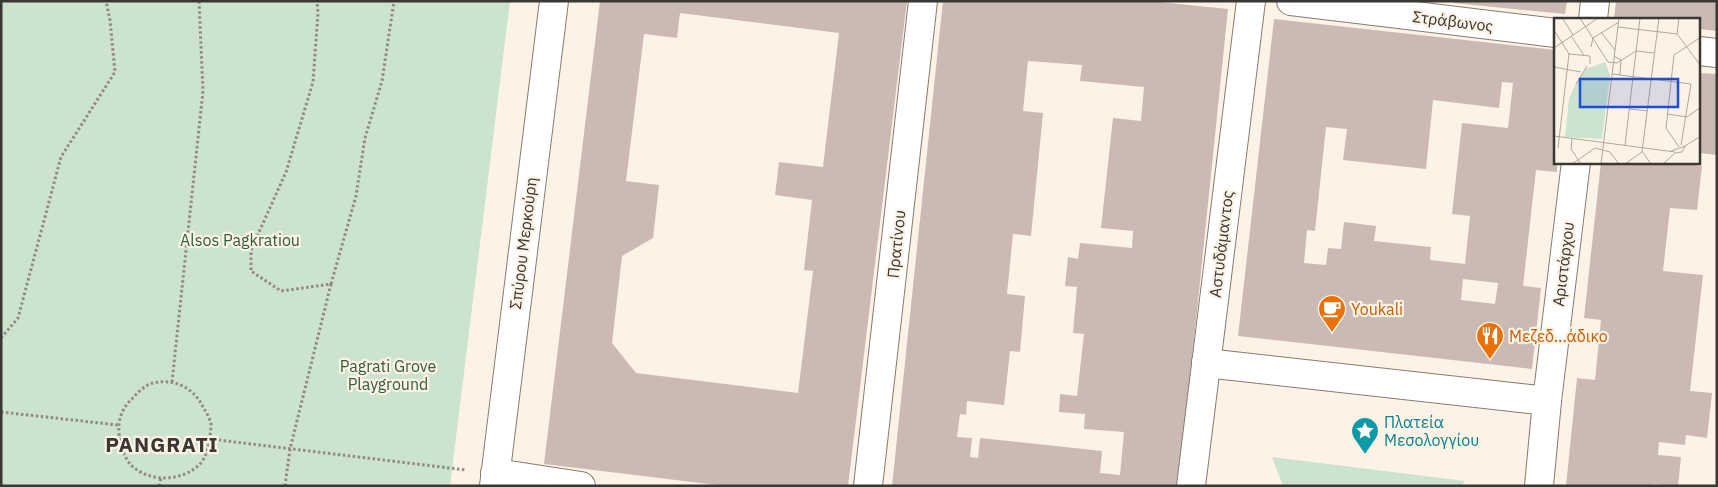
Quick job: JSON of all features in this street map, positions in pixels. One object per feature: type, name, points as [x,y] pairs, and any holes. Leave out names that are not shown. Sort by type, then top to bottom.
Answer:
[{"type":"street","name":"Σπύρου Μερκούρη","points":[[494,479],[554,1]]},
{"type":"street","name":"Πρατίνου","points":[[868,486],[923,1]]},
{"type":"street","name":"Αστυδάμαντος","points":[[1191,486],[1251,1]]},
{"type":"street","name":"Στράβωνος","points":[[1291,1],[1554,33]]},
{"type":"street","points":[[1593,18],[1595,1]]},
{"type":"street","points":[[1700,51],[1717,53]]},
{"type":"street","name":"Αριστάρχου","points":[[1539,486],[1547,401],[1576,164]]},
{"type":"street","points":[[1206,363],[1547,401]]},
{"type":"street","points":[[494,479],[581,486]]},
{"type":"path","points":[[1,338],[18,318],[61,157],[115,72],[110,20],[106,1]]},
{"type":"path","points":[[172,382],[203,91],[199,1]]},
{"type":"path","points":[[316,1],[318,13],[313,82],[286,172],[251,250],[251,272],[281,291],[331,284]]},
{"type":"path","points":[[285,486],[290,449],[331,284],[356,196],[365,138],[382,81],[394,1]]},
{"type":"path","points":[[172,382],[188,388],[200,400],[211,422],[210,439],[206,454],[198,466],[179,476],[160,478],[142,473],[131,464],[121,447],[118,425],[125,405],[137,394],[152,383],[172,382]]},
{"type":"path","points":[[1,412],[118,425]]},
{"type":"path","points":[[210,439],[494,479]]},
{"type":"path","points":[[160,478],[160,486]]},
{"type":"green space","name":"Alsos Pagkratiou","points":[[3,1],[510,1],[450,486],[1,486],[1,6]]},
{"type":"green space","points":[[1272,457],[1465,481],[1461,486],[1283,486]]},
{"type":"building","points":[[600,1],[907,1],[848,486],[725,486],[544,464]],"holes":[[[680,13],[839,33],[823,167],[779,162],[775,195],[812,200],[804,270],[813,271],[798,393],[636,373],[612,343],[622,256],[653,238],[659,185],[626,181],[644,34],[677,38]]]},
{"type":"building","points":[[943,1],[1150,1],[1228,9],[1179,486],[892,486]],"holes":[[[1028,61],[1082,65],[1080,81],[1144,87],[1141,121],[1113,118],[1101,228],[1133,231],[1132,248],[1080,243],[1078,259],[1068,257],[1065,286],[1077,287],[1073,333],[1084,334],[1077,396],[1060,394],[1059,412],[1085,414],[1084,429],[1124,432],[1120,475],[1100,473],[1102,451],[980,438],[978,458],[970,457],[972,438],[957,437],[960,414],[966,415],[967,401],[1004,405],[1010,351],[1020,352],[1025,296],[1007,294],[1013,234],[1031,236],[1043,113],[1023,111]]]},
{"type":"building","points":[[1454,1],[1567,1],[1565,14],[1454,3]]},
{"type":"building","points":[[1616,1],[1717,1],[1717,31],[1700,29],[1700,18],[1614,18]]},
{"type":"building","points":[[1274,19],[1554,50],[1554,164],[1557,164],[1557,172],[1536,170],[1523,286],[1541,288],[1532,369],[1238,336]],"holes":[[[1502,82],[1513,83],[1508,128],[1462,123],[1452,214],[1470,216],[1465,264],[1430,260],[1431,247],[1374,241],[1376,226],[1344,222],[1341,249],[1328,248],[1326,265],[1304,263],[1307,230],[1315,231],[1326,127],[1347,129],[1343,160],[1426,169],[1433,100],[1499,108]],[[1463,279],[1498,283],[1495,304],[1461,300]]]},
{"type":"building","points":[[1700,73],[1717,74],[1717,155],[1700,153]]},
{"type":"building","points":[[1601,164],[1686,164],[1702,166],[1697,210],[1670,208],[1663,271],[1703,275],[1690,391],[1712,393],[1707,438],[1686,435],[1685,445],[1659,442],[1658,455],[1681,457],[1678,486],[1653,484],[1653,486],[1566,486],[1577,378],[1595,380],[1601,320],[1584,318]]},
{"type":"place","name":"Youkali","points":[[1332,333]]},
{"type":"place","name":"Μεζεδ...άδικο","points":[[1490,360]]},
{"type":"place","name":"Πλατεία Μεσολογγίου","points":[[1365,455]]},
{"type":"district","name":"PANGRATI","points":[[162,444]]},
{"type":"park label","name":"Pagrati Grove Playground","points":[[388,375]]}]
